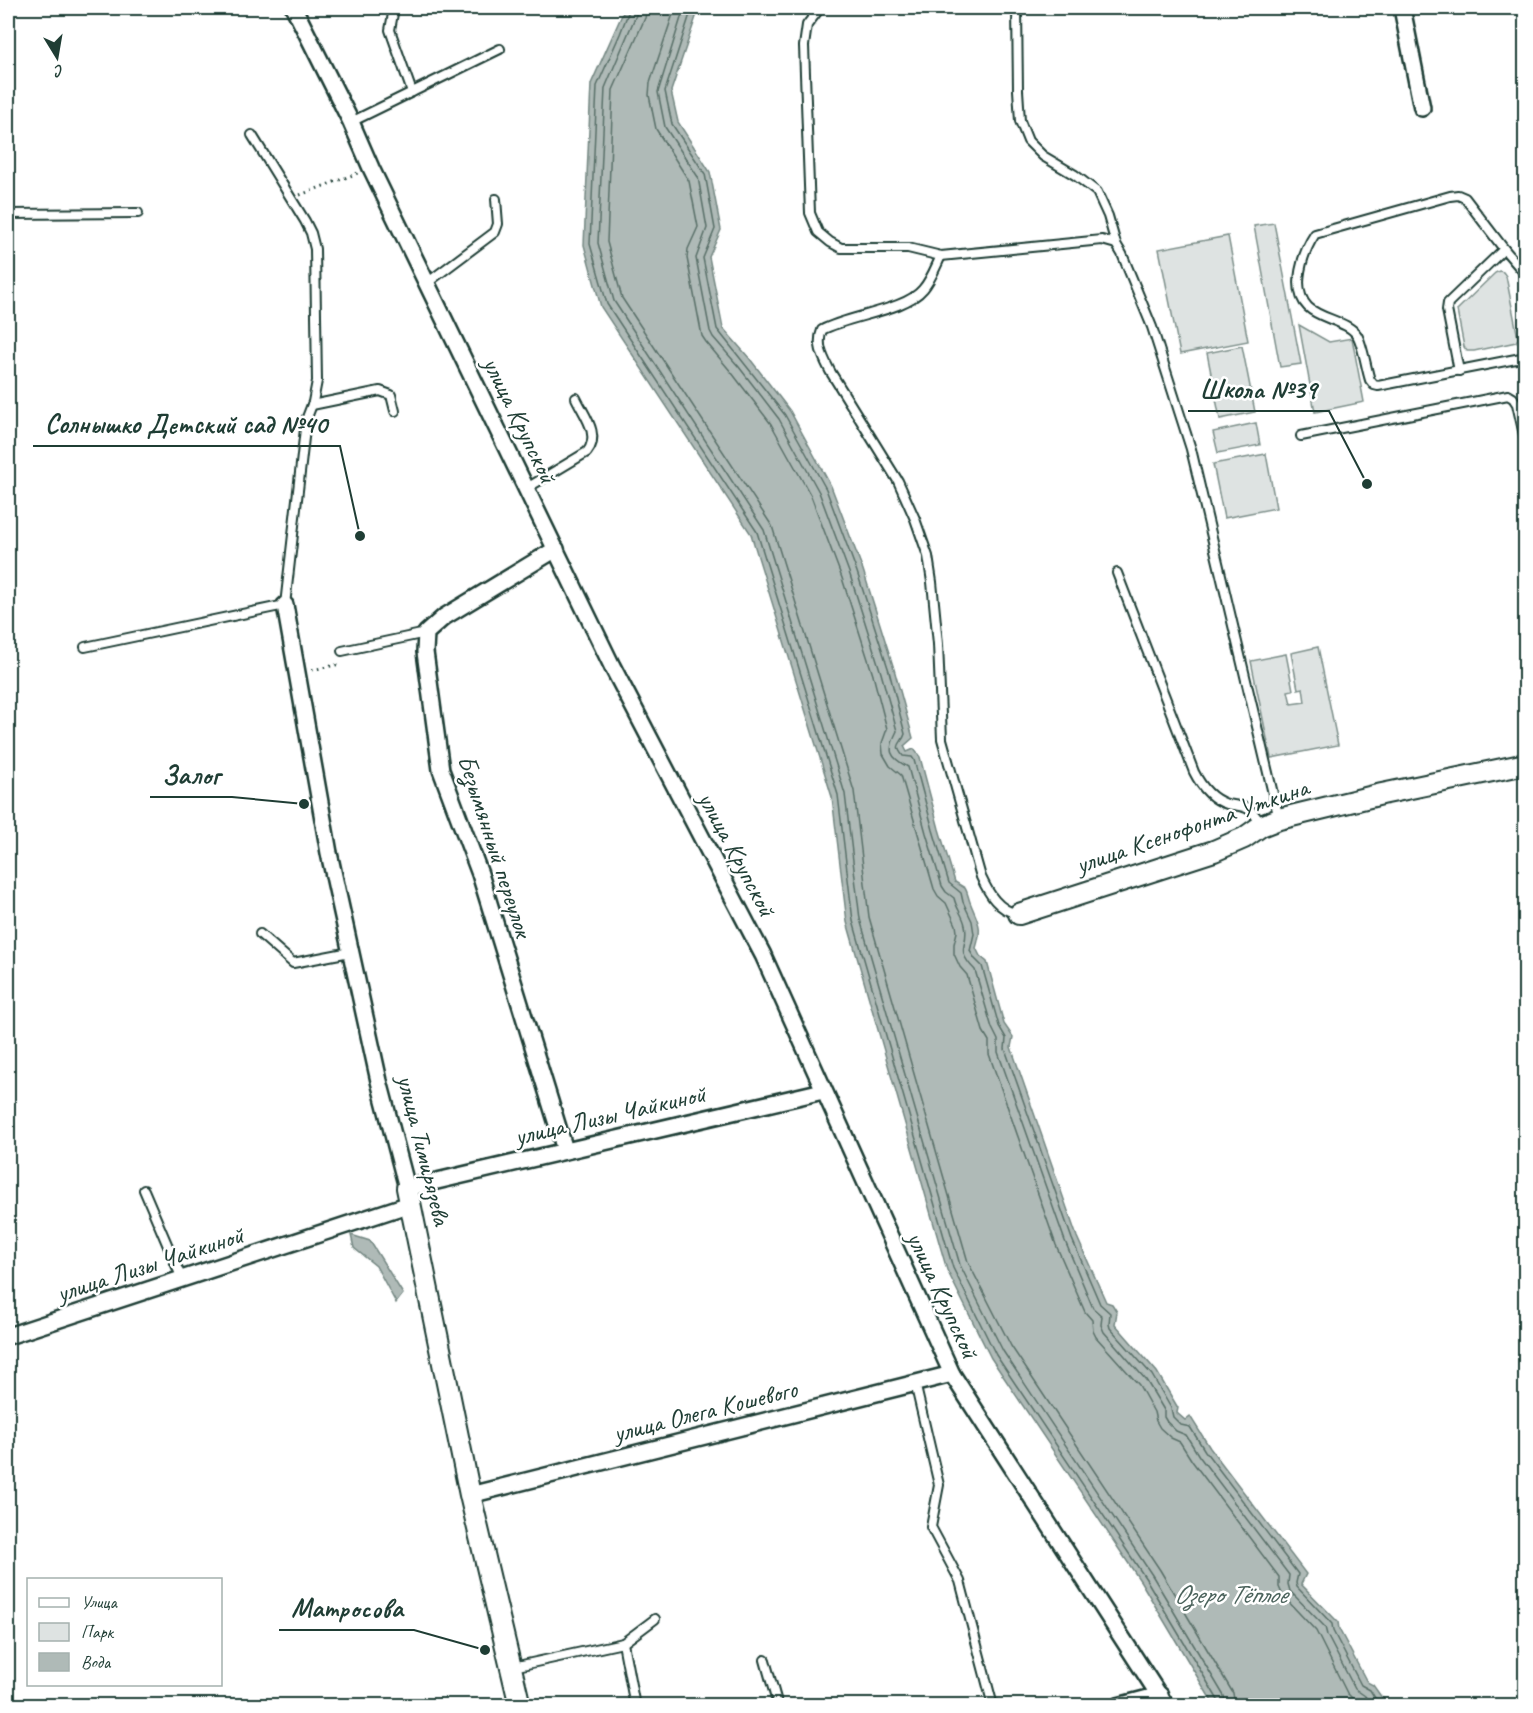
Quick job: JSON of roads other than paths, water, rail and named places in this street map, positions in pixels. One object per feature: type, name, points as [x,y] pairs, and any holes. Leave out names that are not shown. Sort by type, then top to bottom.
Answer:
[{"type":"street","name":"улица Крупской","points":[[294,8],[612,666],[763,955],[951,1374],[1163,1700]]},
{"type":"street","points":[[1402,8],[1422,108]]},
{"type":"street","points":[[426,633],[444,616],[556,549]]},
{"type":"street","name":"улица Тимирязева","points":[[285,605],[329,853],[350,952],[379,1081],[409,1196],[470,1495],[520,1706]]},
{"type":"street","name":"Безымянный переулок","points":[[426,633],[425,652],[441,770],[480,874],[566,1150]]},
{"type":"street","name":"улица Ксенофонта Уткина","points":[[1019,914],[1214,851],[1244,838],[1271,822],[1382,794],[1526,764]]},
{"type":"street","name":"улица Лизы Чайкиной","points":[[8,1336],[182,1279],[409,1196],[566,1150],[823,1091]]},
{"type":"street","name":"улица Олега Кошевого","points":[[470,1495],[951,1374]]},
{"type":"street","points":[[1118,1706],[1163,1700]]},
{"type":"lane","points":[[393,8],[390,30],[412,92]]},
{"type":"lane","points":[[820,8],[807,25],[804,46],[810,213],[818,232],[830,242],[841,248],[908,248],[941,256],[1102,240],[1116,244]]},
{"type":"lane","points":[[1017,8],[1020,121],[1028,141],[1043,156],[1075,175],[1097,192],[1108,216],[1116,244],[1152,327],[1191,449],[1271,822]]},
{"type":"lane","points":[[351,122],[500,49]]},
{"type":"lane","points":[[85,647],[285,605],[306,420],[317,381],[315,249],[311,233],[252,135]]},
{"type":"lane","points":[[1526,277],[1464,198],[1458,195],[1315,234],[1310,241],[1298,278],[1299,288],[1309,308],[1356,334],[1370,380],[1374,385],[1526,357]]},
{"type":"lane","points":[[427,282],[495,232],[498,224],[496,199]]},
{"type":"lane","points":[[8,214],[138,213]]},
{"type":"lane","points":[[1460,370],[1447,306],[1504,249]]},
{"type":"lane","points":[[941,256],[924,288],[916,296],[888,308],[835,323],[822,330],[819,339],[821,354],[830,371],[898,481],[928,556],[938,644],[942,739],[981,877],[990,896],[1003,908],[1019,914]]},
{"type":"lane","points":[[312,405],[380,391],[391,395],[395,411]]},
{"type":"lane","points":[[1301,436],[1508,395],[1517,404],[1526,444]]},
{"type":"lane","points":[[526,488],[587,452],[591,447],[594,435],[576,398]]},
{"type":"lane","points":[[1117,573],[1199,782],[1218,800],[1250,810],[1271,822]]},
{"type":"lane","points":[[342,651],[426,633]]},
{"type":"lane","points":[[260,934],[293,963],[350,952]]},
{"type":"lane","points":[[144,1190],[182,1279]]},
{"type":"lane","points":[[915,1383],[939,1485],[931,1527],[960,1581],[993,1706]]},
{"type":"lane","points":[[511,1667],[622,1643],[654,1619]]},
{"type":"lane","points":[[622,1643],[635,1706]]},
{"type":"lane","points":[[765,1660],[778,1706]]},
{"type":"water","name":"Озеро Тёплое","points":[[625,8],[699,8],[671,91],[678,122],[710,172],[721,230],[709,257],[723,328],[790,411],[831,486],[863,570],[894,669],[913,738],[904,746],[907,752],[914,749],[920,757],[955,882],[965,888],[979,924],[976,948],[987,962],[1004,1024],[1013,1037],[1011,1047],[1077,1237],[1106,1302],[1112,1304],[1117,1312],[1115,1324],[1157,1372],[1178,1408],[1177,1413],[1185,1420],[1190,1416],[1210,1448],[1306,1574],[1301,1584],[1338,1622],[1339,1629],[1367,1682],[1373,1685],[1387,1705],[1214,1705],[1141,1582],[991,1358],[947,1270],[847,922],[832,797],[751,534],[601,307],[584,245],[591,84]]},
{"type":"water","points":[[351,1235],[370,1241],[403,1294],[396,1303],[376,1266],[354,1248]]},
{"type":"place","name":"Школа №39","points":[[1367,484]]},
{"type":"place","name":"Солнышко Детский сад №40","points":[[360,536]]},
{"type":"place","name":"Залог","points":[[304,804]]},
{"type":"place","name":"Матросова","points":[[485,1650]]}]
